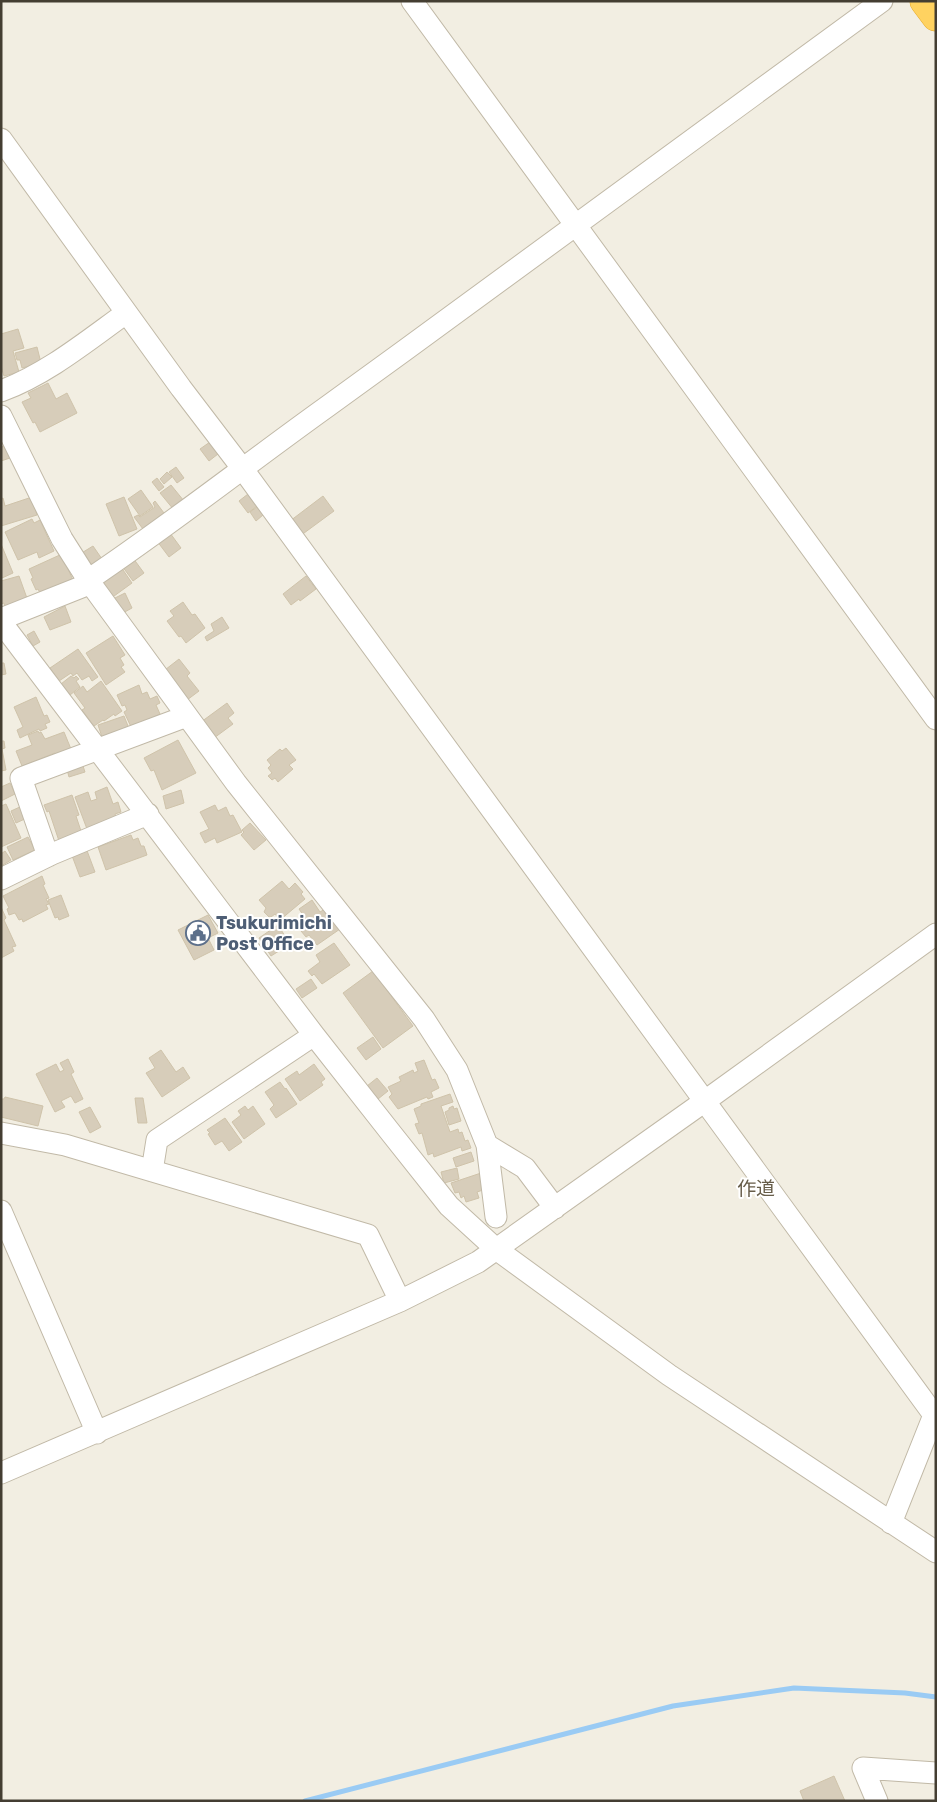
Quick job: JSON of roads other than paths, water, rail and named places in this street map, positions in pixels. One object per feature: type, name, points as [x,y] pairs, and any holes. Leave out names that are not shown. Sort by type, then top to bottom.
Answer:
[{"type":"highway","points":[[924,1],[936,17]]},
{"type":"street","points":[[412,1],[936,719]]},
{"type":"street","points":[[882,1],[576,227],[242,468],[150,538],[88,580],[84,586],[1,620],[314,1034],[449,1206],[496,1250],[669,1375],[936,1552]]},
{"type":"street","points":[[1,139],[126,313],[242,468],[934,1415],[891,1523]]},
{"type":"street","points":[[1,391],[28,379],[54,364],[126,313]]},
{"type":"street","points":[[1,416],[62,539],[88,580],[236,783],[424,1019],[456,1070],[488,1145],[496,1217]]},
{"type":"street","points":[[48,856],[21,778],[97,748],[187,716]]},
{"type":"street","points":[[1,879],[48,856],[148,814]]},
{"type":"street","points":[[1,1473],[400,1301],[478,1262],[936,934]]},
{"type":"street","points":[[152,1171],[158,1140],[314,1034]]},
{"type":"street","points":[[1,1133],[66,1145],[368,1235],[400,1301]]},
{"type":"street","points":[[488,1145],[525,1168],[555,1208]]},
{"type":"street","points":[[1,1210],[97,1433]]},
{"type":"street","points":[[877,1801],[863,1768],[936,1772]]},
{"type":"waterway","points":[[305,1801],[673,1706],[794,1688],[905,1693],[936,1697]]},
{"type":"place","name":"Tsukurimichi Post Office","points":[[198,933]]},
{"type":"district","name":"作道","points":[[756,1188]]}]
